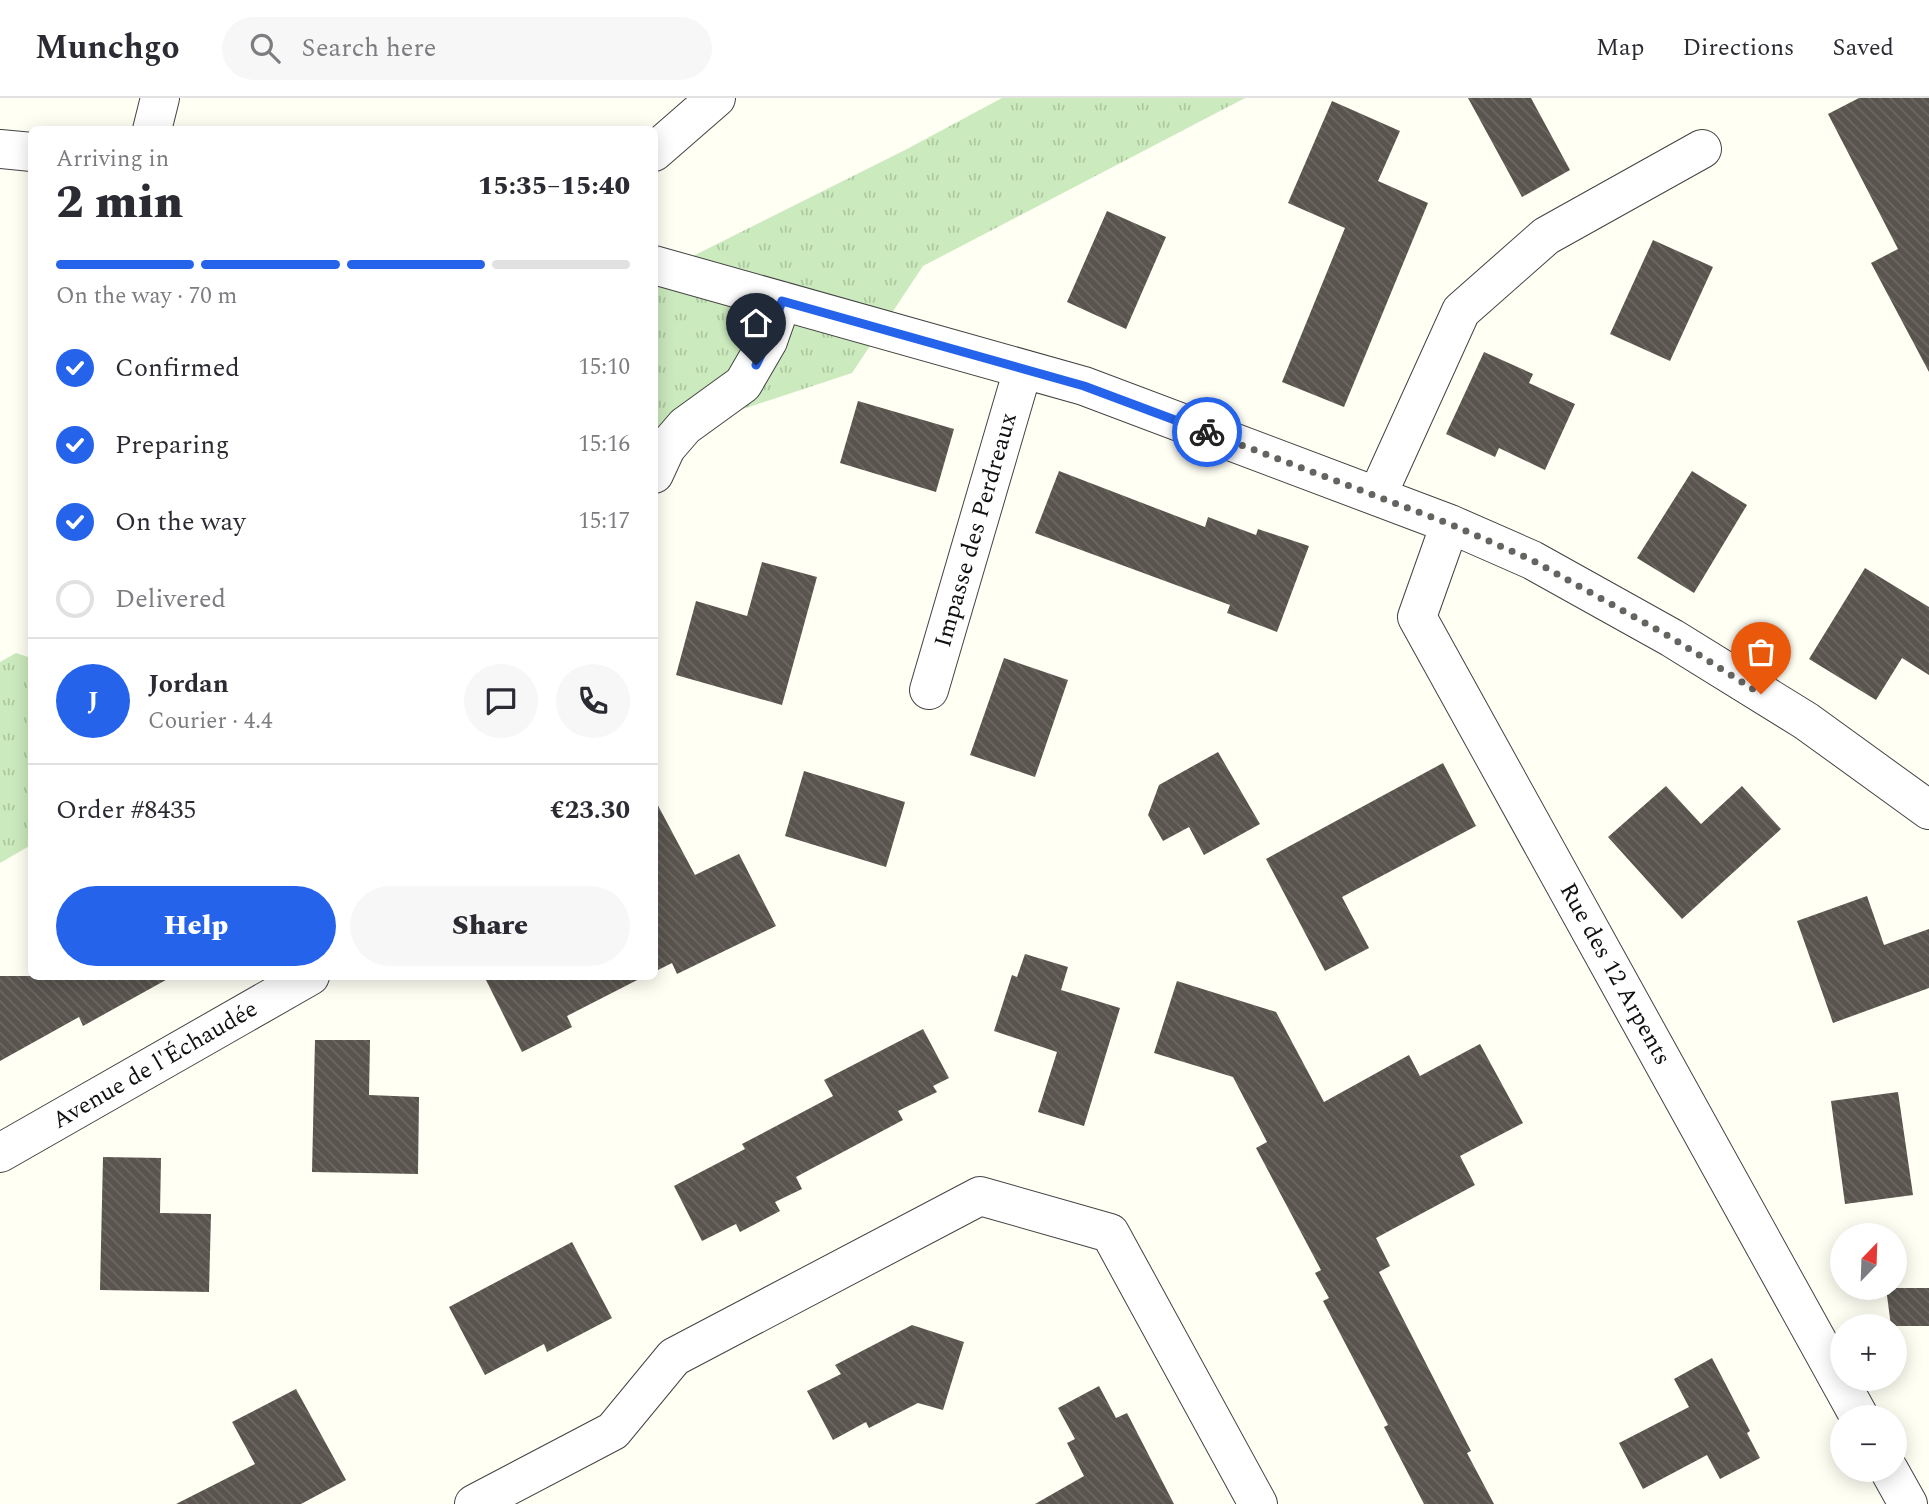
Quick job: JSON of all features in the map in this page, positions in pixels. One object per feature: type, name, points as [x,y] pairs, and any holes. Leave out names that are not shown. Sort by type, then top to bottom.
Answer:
[{"type":"street","points":[[153,126],[160,98]]},
{"type":"street","points":[[658,149],[716,98]]},
{"type":"street","points":[[0,149],[28,152]]},
{"type":"street","points":[[1377,496],[1461,311],[1546,236],[1702,149]]},
{"type":"street","points":[[658,266],[1084,386],[1450,524],[1532,560],[1672,638],[1806,721],[1929,810]]},
{"type":"street","points":[[658,465],[666,448],[685,426],[743,384],[768,341],[782,301]]},
{"type":"street","name":"Impasse des Perdreaux","points":[[929,690],[1023,369]]},
{"type":"street","name":"Rue des 12 Arpents","points":[[1450,524],[1417,617],[1853,1405]]},
{"type":"street","name":"Avenue de l'Échaudée","points":[[0,1153],[303,980]]},
{"type":"street","points":[[474,1504],[613,1431],[674,1357],[980,1196],[1110,1233],[1258,1504]]},
{"type":"street","points":[[1896,1482],[1908,1504]]},
{"type":"green space","points":[[1002,98],[1245,98],[923,266],[852,373],[658,437],[658,274],[905,150]]},
{"type":"green space","points":[[16,653],[28,657],[28,847],[0,863],[0,662]]},
{"type":"building","points":[[1468,98],[1531,98],[1570,170],[1522,197]]},
{"type":"building","points":[[1859,98],[1929,98],[1929,372],[1871,263],[1898,249],[1828,114]]},
{"type":"building","points":[[1332,101],[1400,131],[1378,181],[1428,203],[1344,407],[1282,382],[1345,228],[1288,203]]},
{"type":"building","points":[[1107,211],[1166,237],[1126,329],[1067,302]]},
{"type":"building","points":[[1653,240],[1713,267],[1670,361],[1610,334]]},
{"type":"building","points":[[1484,352],[1533,374],[1529,383],[1575,404],[1545,470],[1499,448],[1495,457],[1446,434]]},
{"type":"building","points":[[858,401],[954,429],[936,492],[840,463]]},
{"type":"building","points":[[1059,471],[1205,527],[1208,517],[1256,535],[1258,529],[1309,546],[1277,632],[1227,613],[1230,605],[1035,533]]},
{"type":"building","points":[[1692,471],[1747,505],[1694,593],[1637,558]]},
{"type":"building","points":[[762,562],[817,577],[782,705],[676,675],[696,601],[747,616]]},
{"type":"building","points":[[1865,568],[1929,607],[1929,675],[1902,658],[1876,700],[1809,659]]},
{"type":"building","points":[[1004,658],[1068,680],[1035,777],[970,755]]},
{"type":"building","points":[[1218,752],[1260,824],[1204,855],[1189,827],[1163,841],[1148,815],[1159,785]]},
{"type":"building","points":[[1443,763],[1476,826],[1342,897],[1369,948],[1325,971],[1266,859]]},
{"type":"building","points":[[804,771],[905,802],[886,867],[785,836]]},
{"type":"building","points":[[1666,786],[1701,824],[1742,786],[1781,829],[1682,919],[1608,837]]},
{"type":"building","points":[[658,806],[695,875],[739,854],[776,926],[677,974],[672,963],[658,970]]},
{"type":"building","points":[[1867,896],[1884,945],[1929,929],[1929,988],[1833,1023],[1797,921]]},
{"type":"building","points":[[1025,954],[1068,967],[1061,990],[1120,1008],[1084,1126],[1038,1112],[1057,1052],[994,1031],[1012,975],[1017,977]]},
{"type":"building","points":[[0,976],[28,976],[28,980],[166,980],[83,1026],[79,1017],[0,1061]]},
{"type":"building","points":[[486,980],[637,980],[567,1016],[572,1027],[522,1052]]},
{"type":"building","points":[[1177,981],[1276,1012],[1324,1102],[1409,1055],[1420,1076],[1480,1044],[1523,1123],[1460,1156],[1475,1185],[1376,1238],[1390,1266],[1379,1272],[1471,1451],[1467,1453],[1494,1504],[1424,1504],[1384,1427],[1388,1425],[1323,1301],[1329,1298],[1315,1273],[1321,1270],[1256,1148],[1267,1142],[1233,1077],[1154,1053]]},
{"type":"building","points":[[923,1029],[949,1078],[933,1086],[937,1092],[898,1111],[903,1120],[796,1177],[802,1189],[775,1202],[780,1211],[740,1232],[736,1224],[702,1241],[674,1186],[745,1149],[742,1144],[833,1096],[824,1080]]},
{"type":"building","points":[[315,1040],[370,1040],[369,1095],[419,1097],[418,1174],[312,1172]]},
{"type":"building","points":[[1898,1092],[1913,1195],[1845,1204],[1831,1101]]},
{"type":"building","points":[[103,1157],[161,1158],[160,1213],[211,1214],[209,1292],[100,1290]]},
{"type":"building","points":[[572,1242],[612,1318],[547,1352],[544,1344],[485,1375],[449,1307]]},
{"type":"building","points":[[1908,1288],[1929,1288],[1929,1326],[1907,1326],[1907,1314],[1889,1314],[1888,1300],[1908,1300]]},
{"type":"building","points":[[912,1325],[964,1342],[943,1410],[918,1403],[869,1428],[866,1422],[833,1440],[807,1391],[841,1374],[835,1365]]},
{"type":"building","points":[[1712,1358],[1750,1431],[1747,1433],[1760,1458],[1720,1479],[1707,1455],[1643,1489],[1619,1443],[1689,1407],[1674,1379]]},
{"type":"building","points":[[1099,1386],[1116,1418],[1127,1413],[1174,1504],[1035,1504],[1084,1476],[1067,1443],[1075,1439],[1058,1408]]},
{"type":"building","points":[[296,1389],[346,1480],[301,1504],[176,1504],[255,1464],[232,1422]]},
{"type":"way so far","points":[[1207,432],[1450,524],[1532,560],[1672,638],[1761,694]]},
{"type":"route","points":[[756,365],[782,301],[1084,386],[1207,432]]}]
